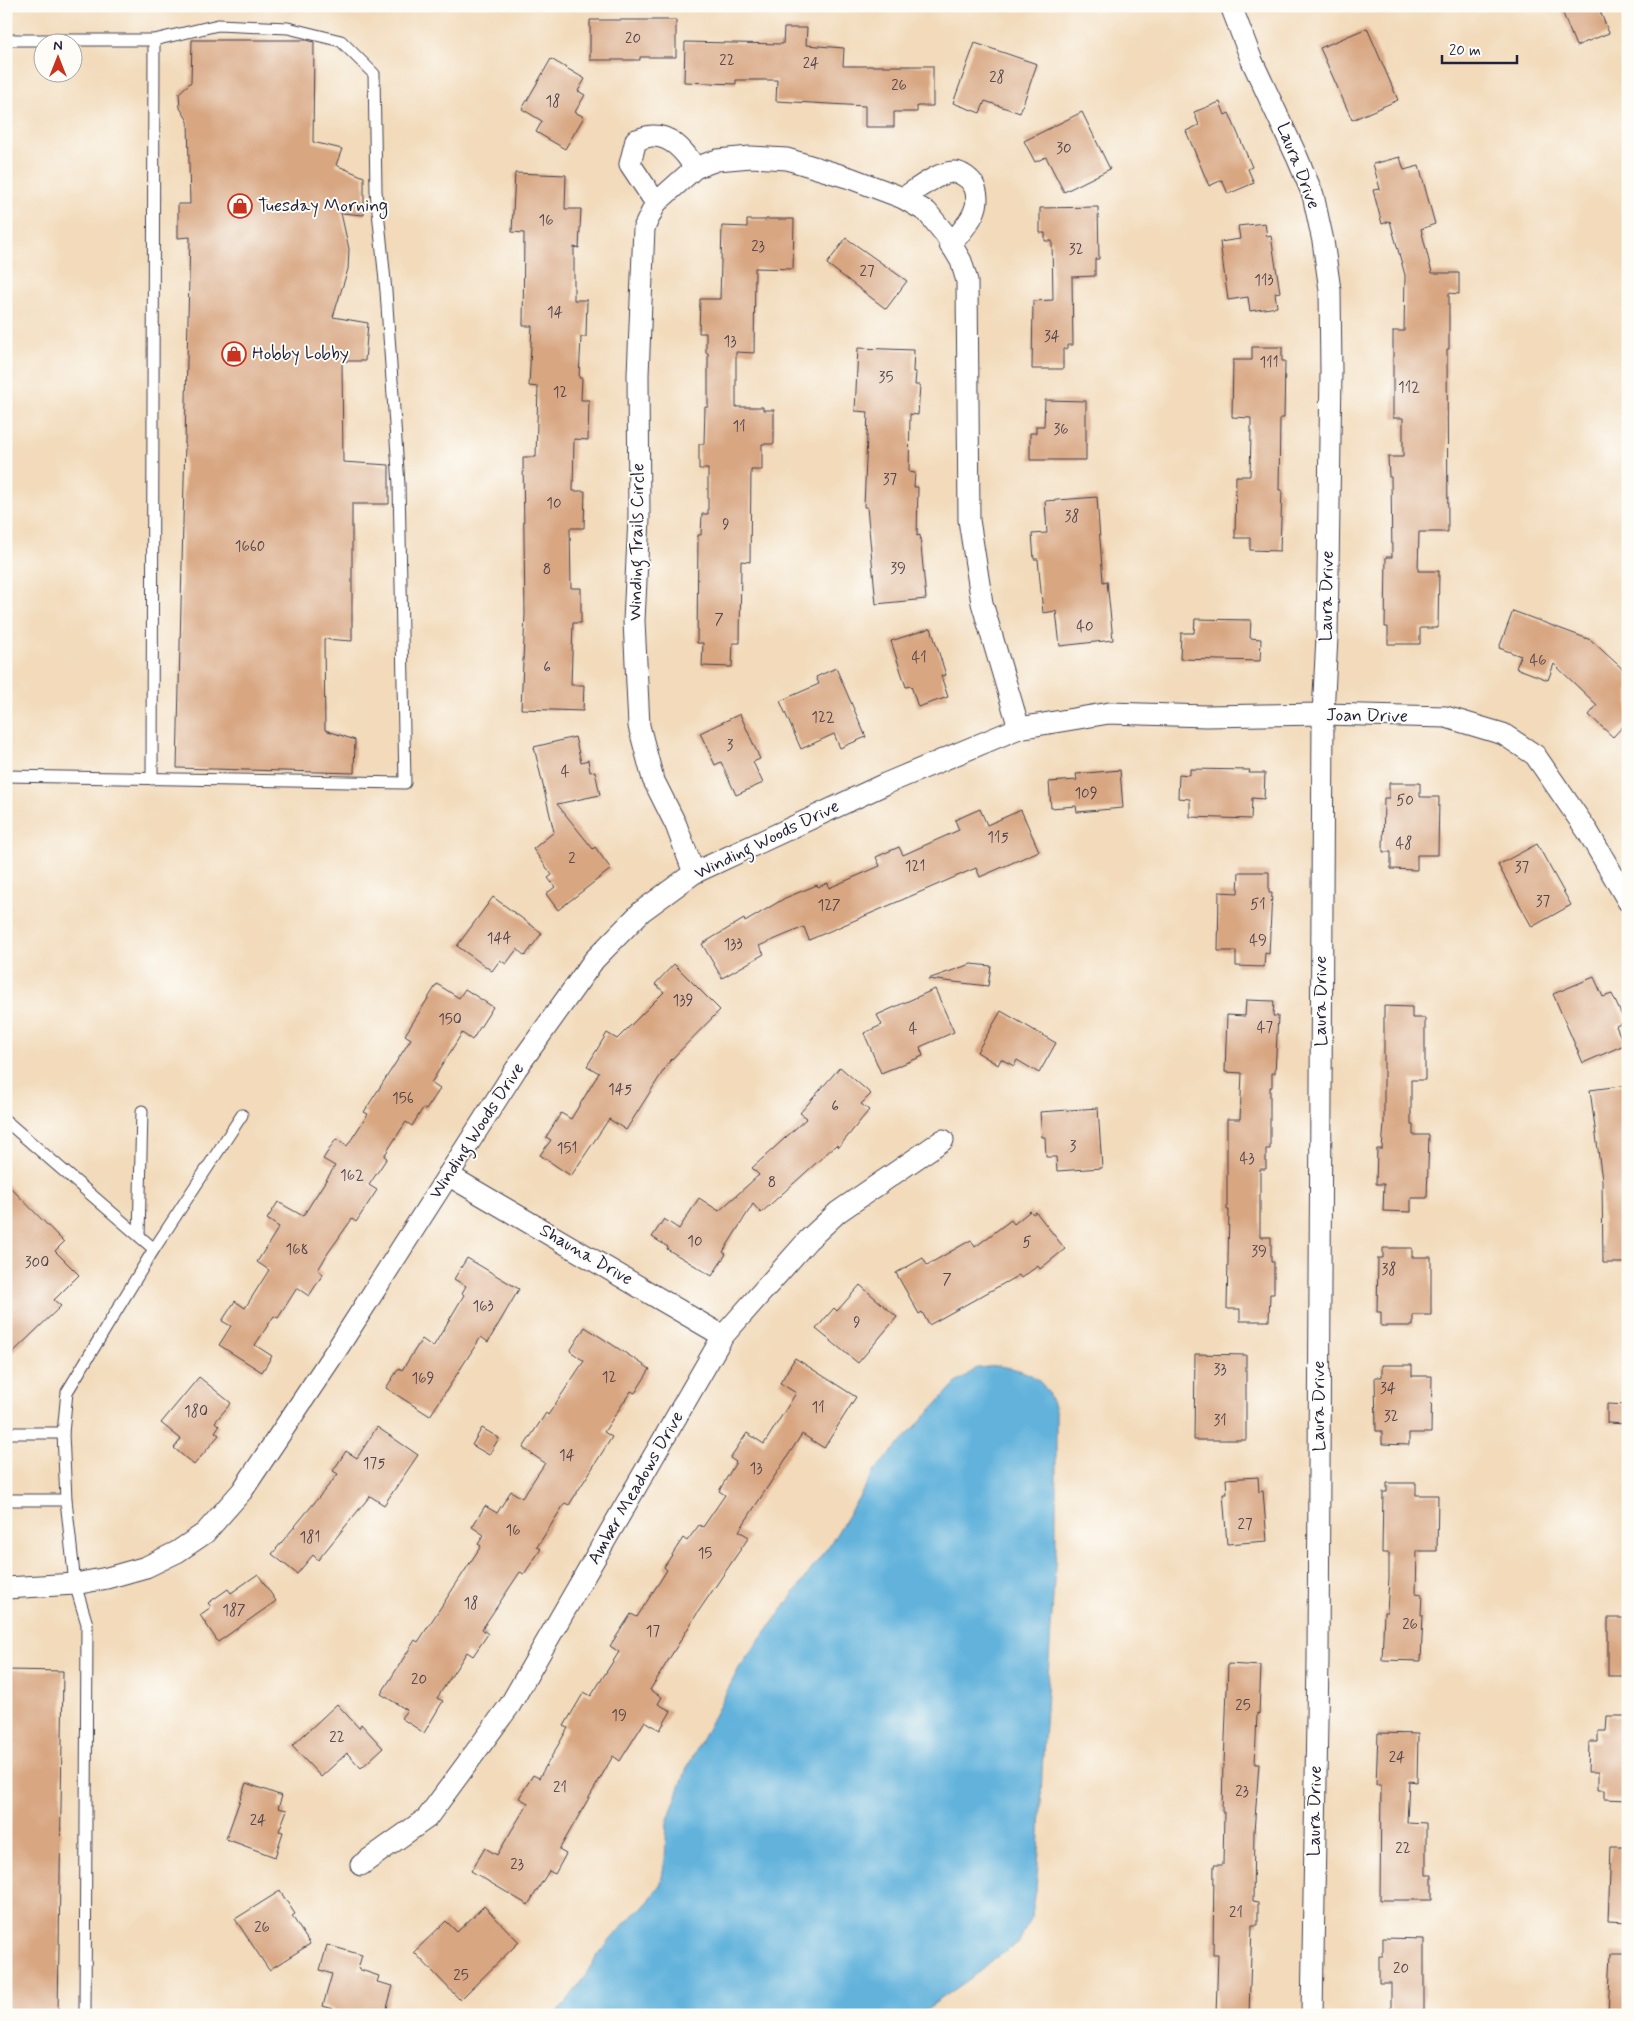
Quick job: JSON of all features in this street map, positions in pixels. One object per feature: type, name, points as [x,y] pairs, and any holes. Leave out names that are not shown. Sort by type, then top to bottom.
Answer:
[{"type":"street","name":"Laura Drive","points":[[1231,6],[1252,61],[1313,195],[1323,241],[1330,290],[1331,372],[1327,637],[1323,714],[1318,1660],[1312,2015]]},
{"type":"street","points":[[656,203],[630,164],[636,140],[653,136],[670,141],[685,152],[695,168]]},
{"type":"street","name":"Winding Trails Circle","points":[[694,873],[676,825],[653,779],[639,726],[634,621],[639,518],[639,365],[644,228],[656,203],[695,168],[717,160],[743,158],[787,160],[850,178],[903,198],[927,212],[945,234],[961,262],[967,281],[969,520],[973,554],[982,603],[1019,728]]},
{"type":"street","points":[[903,198],[937,176],[954,172],[970,179],[978,193],[976,208],[972,219],[950,245]]},
{"type":"street","name":"Joan Drive","points":[[1019,728],[1109,713],[1206,716],[1323,714],[1446,717],[1503,734],[1519,743],[1534,755],[1588,832],[1628,901]]},
{"type":"street","name":"Winding Woods Drive","points":[[6,1588],[75,1584],[108,1578],[146,1567],[177,1552],[204,1533],[242,1491],[339,1346],[516,1069],[594,960],[642,911],[694,873],[885,784],[1019,728]]},
{"type":"street","name":"Amber Meadows Drive","points":[[361,1865],[427,1818],[510,1705],[724,1336],[825,1223],[838,1212],[943,1140]]},
{"type":"street","name":"Shauna Drive","points":[[448,1175],[724,1336]]},
{"type":"lane","points":[[6,40],[154,40],[218,25],[288,28],[341,41],[374,74],[376,191],[386,291],[399,485],[405,783],[6,776]]},
{"type":"lane","points":[[152,779],[154,40]]},
{"type":"lane","points":[[139,1236],[142,1111]]},
{"type":"lane","points":[[85,2015],[87,1624],[75,1584],[66,1500],[63,1433],[67,1392],[154,1249],[242,1115]]},
{"type":"lane","points":[[6,1121],[154,1249]]},
{"type":"lane","points":[[6,1433],[63,1433]]},
{"type":"lane","points":[[6,1500],[66,1500]]},
{"type":"water","points":[[999,1366],[1030,1374],[1037,1379],[1048,1392],[1056,1413],[1056,1550],[1042,1771],[1040,1837],[1032,1915],[1018,1944],[1001,1954],[981,1971],[918,2015],[556,2015],[576,1989],[600,1952],[626,1922],[648,1902],[661,1883],[665,1859],[667,1822],[687,1768],[739,1668],[831,1543],[876,1469],[956,1383],[977,1368]]},
{"type":"building","points":[[1560,6],[1598,6],[1609,33],[1576,46]]},
{"type":"building","points":[[590,20],[676,20],[676,57],[640,57],[640,60],[590,60]]},
{"type":"building","points":[[784,28],[807,28],[806,45],[844,48],[843,66],[933,66],[933,106],[917,106],[917,112],[894,112],[894,127],[865,127],[865,106],[776,101],[777,80],[736,80],[736,84],[684,82],[685,42],[783,44]]},
{"type":"building","points":[[1367,28],[1398,100],[1352,120],[1320,48]]},
{"type":"building","points":[[192,40],[307,40],[314,42],[313,142],[342,149],[336,165],[364,177],[364,215],[341,213],[349,249],[348,269],[333,317],[368,323],[365,361],[342,361],[343,462],[389,465],[389,504],[352,504],[352,641],[324,639],[325,730],[355,740],[354,773],[177,768],[190,237],[178,238],[178,204],[190,204],[188,121],[180,108],[179,93],[191,82]]},
{"type":"building","points":[[975,43],[1037,64],[1020,113],[985,101],[980,113],[953,103]]},
{"type":"building","points":[[551,59],[585,79],[578,91],[585,95],[575,112],[584,117],[565,149],[536,132],[542,121],[522,109]]},
{"type":"building","points":[[1220,102],[1225,115],[1229,113],[1252,167],[1248,169],[1254,183],[1228,194],[1222,180],[1209,186],[1186,131],[1199,125],[1194,112]]},
{"type":"building","points":[[1082,112],[1110,169],[1064,192],[1046,157],[1035,162],[1024,141]]},
{"type":"building","points":[[1400,157],[1404,170],[1419,166],[1435,224],[1421,229],[1432,273],[1459,273],[1459,294],[1449,293],[1449,349],[1447,349],[1448,532],[1419,532],[1418,571],[1439,571],[1438,628],[1420,628],[1420,644],[1388,644],[1388,627],[1385,627],[1386,557],[1392,557],[1391,477],[1389,477],[1388,457],[1403,457],[1403,418],[1393,418],[1393,331],[1404,331],[1405,275],[1390,221],[1382,224],[1373,190],[1380,189],[1373,164]]},
{"type":"building","points":[[515,173],[566,175],[565,209],[581,209],[579,248],[574,247],[574,300],[587,300],[586,337],[581,337],[579,378],[582,378],[581,400],[589,400],[588,440],[574,439],[573,491],[585,491],[584,528],[570,528],[571,588],[581,588],[581,623],[573,623],[571,685],[584,685],[583,711],[521,709],[525,614],[523,457],[536,457],[538,387],[529,386],[532,326],[523,326],[524,233],[512,232]]},
{"type":"building","points":[[1098,207],[1099,259],[1095,259],[1095,276],[1072,277],[1073,345],[1067,345],[1067,349],[1063,349],[1063,369],[1032,369],[1033,301],[1053,300],[1052,241],[1045,241],[1045,233],[1040,233],[1040,208]]},
{"type":"building","points":[[794,219],[793,269],[755,268],[754,353],[736,352],[736,407],[763,407],[763,410],[774,410],[774,444],[762,444],[762,470],[751,470],[750,562],[741,561],[740,643],[733,643],[732,667],[702,666],[703,643],[697,643],[698,535],[701,535],[702,514],[708,514],[708,469],[699,469],[699,444],[704,444],[705,407],[708,407],[708,353],[706,353],[706,333],[699,333],[700,299],[720,299],[722,226],[747,227],[747,220]]},
{"type":"building","points":[[1265,223],[1267,237],[1271,236],[1280,292],[1275,293],[1277,307],[1250,311],[1248,297],[1228,300],[1220,242],[1240,239],[1238,226]]},
{"type":"building","points":[[846,238],[907,281],[886,309],[827,264]]},
{"type":"building","points":[[1252,347],[1282,347],[1282,361],[1285,361],[1284,418],[1280,418],[1279,490],[1282,490],[1280,551],[1250,550],[1250,538],[1235,538],[1236,476],[1250,476],[1251,418],[1232,417],[1233,360],[1252,360]]},
{"type":"building","points":[[858,348],[914,350],[913,372],[916,372],[915,385],[920,385],[918,415],[910,414],[909,472],[915,473],[914,487],[918,487],[917,536],[920,535],[926,599],[876,604],[867,507],[864,507],[868,412],[855,411]]},
{"type":"building","points":[[1045,400],[1086,401],[1086,460],[1030,460],[1030,433],[1036,433],[1036,426],[1044,426]]},
{"type":"building","points":[[1097,497],[1103,582],[1107,581],[1113,640],[1060,646],[1056,611],[1043,613],[1038,559],[1034,559],[1032,534],[1047,533],[1045,501]]},
{"type":"building","points":[[1513,611],[1591,640],[1628,674],[1628,721],[1613,737],[1589,715],[1597,705],[1554,664],[1548,680],[1516,668],[1521,656],[1499,648]]},
{"type":"building","points":[[1195,619],[1251,620],[1250,638],[1261,639],[1260,661],[1180,659],[1181,633],[1194,633]]},
{"type":"building","points":[[931,628],[946,675],[941,676],[948,697],[918,707],[911,686],[906,687],[891,641]]},
{"type":"building","points":[[836,668],[866,737],[840,748],[834,734],[801,749],[780,701],[819,684],[816,677]]},
{"type":"building","points":[[740,714],[760,759],[753,762],[763,783],[736,795],[721,762],[715,765],[700,733]]},
{"type":"building","points":[[575,737],[581,762],[588,760],[590,772],[595,771],[600,795],[557,804],[593,849],[595,847],[611,869],[558,910],[546,894],[555,887],[548,878],[552,875],[533,849],[554,832],[534,747]]},
{"type":"building","points":[[1190,769],[1250,770],[1249,773],[1265,773],[1264,799],[1252,798],[1251,819],[1190,817],[1190,799],[1178,798],[1179,774],[1190,775]]},
{"type":"building","points":[[1120,770],[1123,808],[1077,812],[1076,806],[1051,808],[1049,782],[1077,780],[1076,774]]},
{"type":"building","points":[[1389,783],[1420,783],[1420,797],[1439,797],[1438,855],[1417,855],[1417,870],[1391,869],[1391,852],[1383,852],[1384,798],[1389,798]]},
{"type":"building","points":[[980,809],[987,825],[1021,810],[1039,851],[980,877],[976,868],[809,940],[804,927],[759,946],[764,954],[722,978],[702,944],[744,919],[745,922],[785,898],[817,885],[818,887],[828,883],[829,888],[880,866],[876,857],[899,847],[903,855],[959,830],[955,820]]},
{"type":"building","points":[[1537,844],[1571,905],[1532,927],[1498,865]]},
{"type":"building","points":[[1239,872],[1269,872],[1269,893],[1272,893],[1269,954],[1265,953],[1264,967],[1236,966],[1236,951],[1218,951],[1219,892],[1238,893]]},
{"type":"building","points":[[493,897],[542,933],[525,956],[517,949],[506,964],[500,960],[492,971],[457,946]]},
{"type":"building","points":[[674,964],[720,1010],[669,1062],[626,1130],[609,1119],[571,1176],[540,1155],[551,1140],[546,1137],[561,1113],[571,1119],[599,1073],[587,1066],[607,1033],[617,1039],[664,992],[655,984]]},
{"type":"building","points":[[971,964],[991,966],[988,986],[928,979]]},
{"type":"building","points":[[1594,977],[1603,997],[1612,994],[1625,1022],[1616,1026],[1624,1045],[1583,1063],[1553,994]]},
{"type":"building","points":[[437,984],[459,998],[465,989],[493,1007],[472,1040],[462,1033],[431,1083],[440,1089],[426,1110],[423,1108],[412,1126],[406,1122],[384,1156],[387,1158],[369,1185],[377,1190],[356,1222],[352,1219],[328,1253],[318,1270],[323,1274],[309,1296],[297,1288],[278,1318],[274,1316],[255,1345],[272,1356],[262,1372],[219,1345],[231,1326],[222,1321],[235,1301],[245,1308],[269,1270],[257,1262],[279,1227],[267,1219],[278,1202],[303,1216],[335,1166],[323,1159],[336,1139],[347,1146],[368,1114],[364,1112],[411,1039],[405,1035]]},
{"type":"building","points":[[935,989],[954,1032],[920,1047],[923,1056],[881,1073],[864,1033],[882,1025],[877,1015]]},
{"type":"building","points":[[1246,1000],[1274,1001],[1273,1016],[1278,1016],[1275,1073],[1272,1073],[1272,1087],[1270,1087],[1270,1149],[1266,1149],[1266,1169],[1260,1169],[1260,1237],[1271,1237],[1271,1262],[1274,1262],[1274,1294],[1270,1294],[1269,1321],[1240,1321],[1240,1309],[1227,1309],[1229,1210],[1227,1210],[1227,1119],[1240,1119],[1242,1073],[1225,1072],[1227,1015],[1245,1016]]},
{"type":"building","points":[[1384,1006],[1412,1007],[1412,1018],[1425,1018],[1425,1080],[1411,1080],[1411,1125],[1413,1125],[1413,1135],[1429,1135],[1427,1198],[1411,1198],[1411,1212],[1383,1211],[1384,1184],[1376,1184],[1377,1149],[1382,1149],[1384,1124]]},
{"type":"building","points":[[1001,1011],[1056,1043],[1039,1073],[1017,1060],[1014,1066],[1001,1059],[998,1065],[977,1052]]},
{"type":"building","points":[[840,1067],[871,1094],[861,1104],[869,1110],[839,1147],[836,1145],[761,1213],[753,1204],[723,1252],[726,1254],[712,1276],[667,1249],[668,1247],[652,1237],[664,1219],[679,1229],[699,1198],[719,1211],[759,1175],[752,1168],[807,1118],[800,1113]]},
{"type":"building","points":[[1628,1085],[1628,1263],[1603,1263],[1602,1180],[1590,1090]]},
{"type":"building","points":[[1098,1108],[1102,1168],[1057,1171],[1056,1157],[1046,1157],[1045,1137],[1042,1137],[1040,1112]]},
{"type":"building","points":[[6,1183],[64,1242],[55,1251],[79,1275],[54,1300],[61,1306],[6,1359]]},
{"type":"building","points":[[1030,1211],[1033,1214],[1036,1212],[1065,1249],[1040,1269],[1038,1266],[1021,1278],[1019,1275],[929,1325],[922,1312],[919,1314],[896,1273],[923,1258],[927,1265],[971,1240],[975,1247],[1011,1220],[1014,1224]]},
{"type":"building","points":[[1383,1248],[1412,1248],[1412,1257],[1431,1257],[1431,1315],[1413,1315],[1413,1326],[1381,1326],[1381,1312],[1377,1312],[1378,1258],[1383,1258]]},
{"type":"building","points":[[467,1258],[519,1289],[488,1342],[481,1337],[430,1416],[386,1388],[399,1368],[402,1370],[422,1339],[433,1347],[464,1295],[462,1293],[466,1286],[454,1279]]},
{"type":"building","points":[[860,1285],[897,1317],[858,1363],[816,1329],[834,1308],[837,1311]]},
{"type":"building","points":[[585,1327],[650,1369],[635,1393],[631,1391],[604,1432],[612,1437],[569,1505],[565,1503],[537,1547],[541,1549],[524,1574],[520,1572],[482,1629],[488,1634],[473,1656],[467,1652],[437,1698],[443,1701],[424,1733],[401,1718],[407,1710],[381,1694],[415,1640],[418,1642],[481,1546],[478,1544],[484,1535],[472,1527],[485,1506],[497,1513],[511,1491],[522,1498],[545,1463],[523,1448],[546,1413],[548,1415],[584,1361],[570,1351]]},
{"type":"building","points":[[1195,1354],[1246,1355],[1246,1440],[1194,1440]]},
{"type":"building","points":[[795,1358],[856,1397],[824,1448],[802,1434],[739,1531],[749,1537],[698,1612],[650,1690],[662,1697],[658,1704],[671,1711],[660,1730],[645,1721],[620,1761],[613,1756],[559,1850],[566,1854],[555,1874],[549,1871],[528,1905],[471,1871],[485,1848],[497,1855],[528,1803],[519,1798],[533,1775],[539,1778],[568,1728],[564,1726],[584,1692],[591,1696],[619,1652],[610,1646],[631,1614],[637,1617],[667,1570],[664,1567],[683,1538],[687,1541],[699,1525],[703,1527],[725,1495],[719,1491],[736,1462],[730,1458],[747,1433],[764,1444],[796,1393],[780,1383]]},
{"type":"building","points":[[1382,1365],[1412,1365],[1412,1376],[1432,1376],[1431,1433],[1409,1433],[1409,1445],[1382,1444],[1382,1431],[1376,1431],[1375,1377],[1382,1377]]},
{"type":"building","points":[[199,1377],[231,1403],[215,1422],[219,1426],[215,1432],[219,1435],[194,1465],[174,1448],[181,1439],[161,1423]]},
{"type":"building","points":[[1607,1404],[1628,1405],[1628,1424],[1607,1423]]},
{"type":"building","points":[[377,1427],[418,1455],[384,1505],[370,1496],[318,1560],[313,1555],[297,1574],[272,1554],[338,1474],[333,1471],[346,1451],[357,1458]]},
{"type":"building","points":[[482,1428],[499,1438],[489,1455],[472,1445]]},
{"type":"building","points":[[1258,1477],[1259,1492],[1263,1491],[1267,1541],[1227,1544],[1223,1494],[1227,1494],[1226,1479]]},
{"type":"building","points":[[1387,1483],[1416,1483],[1416,1495],[1438,1495],[1437,1551],[1417,1551],[1416,1593],[1422,1594],[1421,1615],[1423,1615],[1421,1661],[1382,1660],[1384,1612],[1387,1612],[1389,1578],[1389,1553],[1382,1553],[1383,1492],[1387,1492]]},
{"type":"building","points":[[258,1574],[276,1601],[218,1642],[200,1615],[211,1607],[208,1603],[228,1589],[231,1593]]},
{"type":"building","points":[[1608,1618],[1628,1618],[1628,1676],[1608,1676]]},
{"type":"building","points":[[1228,1664],[1261,1666],[1255,1764],[1259,1764],[1254,1832],[1253,1901],[1258,1902],[1258,1925],[1252,1925],[1249,2015],[1216,2015],[1218,1954],[1213,1954],[1214,1865],[1223,1865],[1223,1763]]},
{"type":"building","points":[[6,1670],[63,1671],[58,2015],[6,2015]]},
{"type":"building","points":[[337,1704],[359,1728],[361,1724],[383,1748],[361,1768],[347,1753],[321,1777],[292,1746]]},
{"type":"building","points":[[1607,1716],[1628,1716],[1628,1800],[1605,1799],[1605,1790],[1598,1790],[1598,1772],[1588,1772],[1589,1742],[1598,1742],[1598,1731],[1606,1731]]},
{"type":"building","points":[[1378,1733],[1418,1734],[1417,1782],[1409,1781],[1407,1822],[1426,1823],[1426,1875],[1432,1875],[1432,1900],[1380,1900],[1381,1785],[1376,1785]]},
{"type":"building","points":[[246,1783],[282,1796],[278,1808],[287,1810],[279,1831],[283,1832],[275,1857],[226,1839]]},
{"type":"building","points":[[1611,1847],[1628,1847],[1628,1922],[1608,1921]]},
{"type":"building","points":[[280,1891],[295,1914],[292,1916],[310,1944],[269,1970],[235,1919]]},
{"type":"building","points":[[484,1906],[519,1942],[460,2000],[414,1952],[446,1921],[457,1932]]},
{"type":"building","points":[[1383,1938],[1424,1939],[1424,2011],[1391,2011],[1391,1983],[1379,1983],[1379,1956],[1383,1956]]},
{"type":"building","points":[[327,1945],[362,1955],[358,1969],[379,1976],[377,1982],[393,1986],[385,2015],[352,2015],[323,2006],[332,1974],[320,1970]]},
{"type":"building","points":[[1611,1953],[1628,1953],[1628,2015],[1608,2015]]},
{"type":"place","name":"Tuesday Morning","points":[[240,206]]},
{"type":"place","name":"Hobby Lobby","points":[[234,354]]}]
